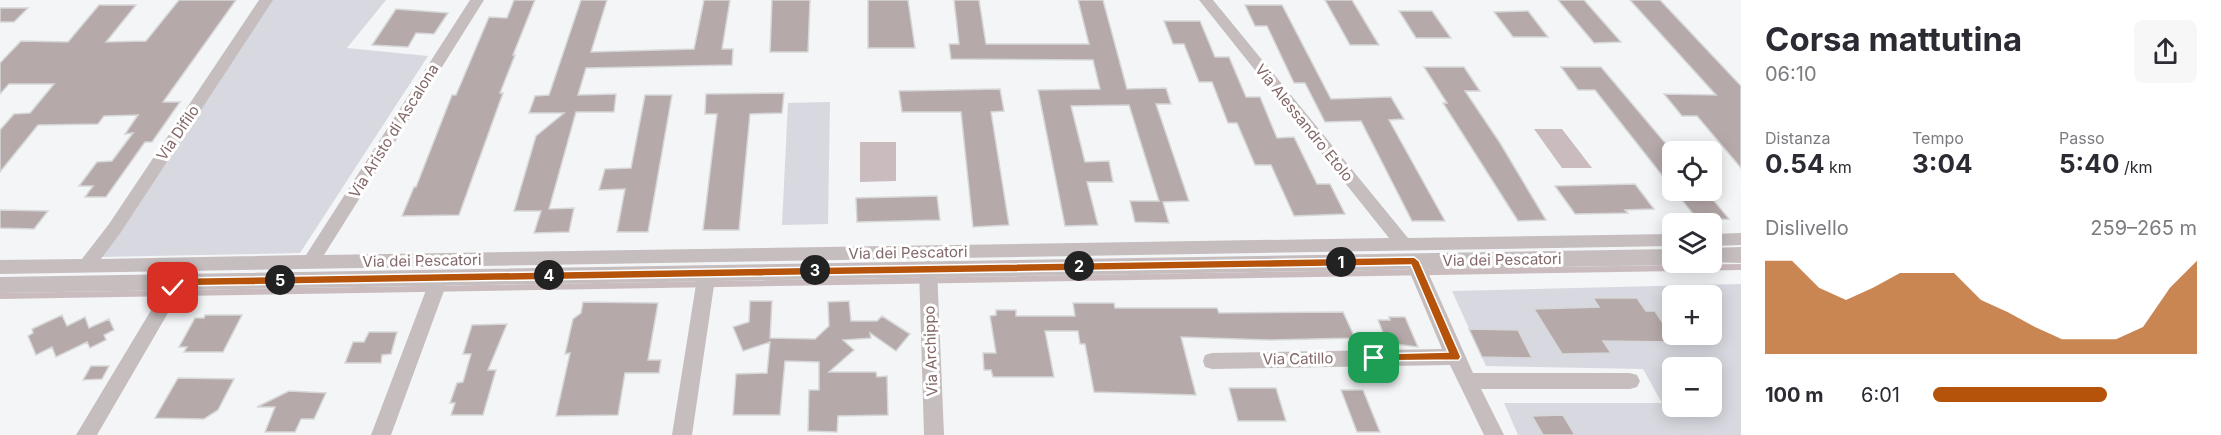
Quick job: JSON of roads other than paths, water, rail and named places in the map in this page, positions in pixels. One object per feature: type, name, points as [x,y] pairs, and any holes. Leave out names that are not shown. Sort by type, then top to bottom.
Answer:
[{"type":"street","name":"Via Difilo","points":[[87,266],[115,228],[266,0]]},
{"type":"street","name":"Via Aristo di Ascalona","points":[[310,263],[477,0]]},
{"type":"street","name":"Via Alessandro Etolo","points":[[1206,0],[1414,263],[1455,357],[1494,435]]},
{"type":"street","points":[[1722,240],[1741,239]]},
{"type":"street","name":"Via dei Pescatori","points":[[0,267],[310,263],[1414,263],[1662,241]]},
{"type":"street","points":[[1722,256],[1741,255]]},
{"type":"street","name":"Via dei Pescatori","points":[[0,285],[172,290],[435,289],[1662,257]]},
{"type":"street","name":"Via Archippo","points":[[928,277],[934,435]]},
{"type":"street","points":[[682,435],[705,281]]},
{"type":"street","points":[[381,435],[435,289]]},
{"type":"street","points":[[86,435],[172,290]]},
{"type":"street","name":"Via Catillo","points":[[1212,361],[1455,357]]},
{"type":"street","points":[[1468,381],[1630,381]]},
{"type":"waterway","points":[[0,296],[1741,267]]}]
